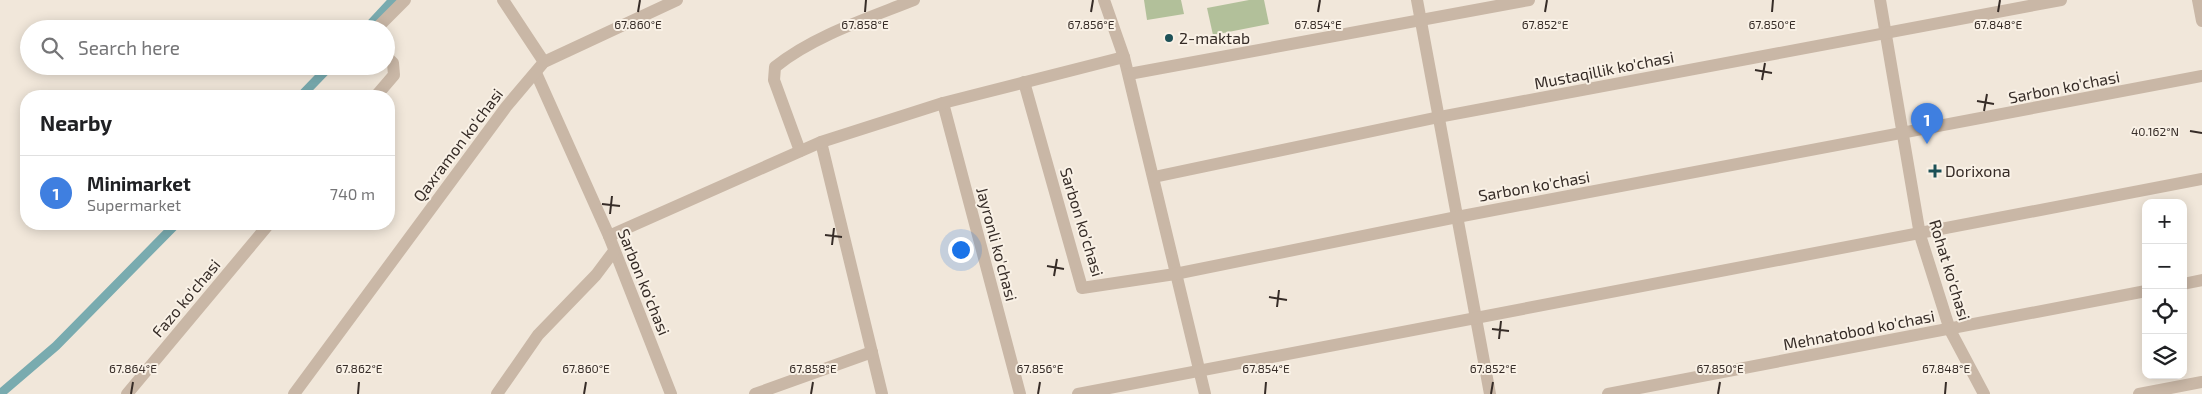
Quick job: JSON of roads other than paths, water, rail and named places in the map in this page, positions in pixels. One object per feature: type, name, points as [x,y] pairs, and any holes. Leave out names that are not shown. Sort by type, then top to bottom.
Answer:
[{"type":"street","points":[[385,20],[405,0]]},
{"type":"street","name":"Sarbon ko'chasi","points":[[503,0],[540,68],[671,394]]},
{"type":"street","points":[[540,68],[676,0]]},
{"type":"street","points":[[800,151],[774,80],[775,67],[786,58],[846,27],[914,0]]},
{"type":"street","points":[[1104,0],[1129,74],[1205,394]]},
{"type":"street","points":[[1417,0],[1490,394]]},
{"type":"street","points":[[1129,74],[1529,0]]},
{"type":"street","name":"Rohat ko'chasi","points":[[1880,0],[1920,235],[1950,330],[1984,394]]},
{"type":"street","name":"Mustaqillik ko'chasi","points":[[1154,177],[1439,117],[2061,0]]},
{"type":"street","points":[[2198,0],[2202,21]]},
{"type":"street","points":[[609,236],[821,142],[943,103],[1124,56]]},
{"type":"street","name":"Qaxramon ko'chasi","points":[[294,394],[500,115],[540,68]]},
{"type":"street","points":[[381,90],[394,75]]},
{"type":"street","name":"Sarbon ko'chasi","points":[[1024,82],[1082,288],[1176,274],[1457,217],[1904,134],[2202,76]]},
{"type":"street","name":"Jayronli ko'chasi","points":[[943,103],[1020,394]]},
{"type":"street","points":[[821,142],[882,394]]},
{"type":"street","points":[[1078,394],[1920,235],[2202,179]]},
{"type":"street","name":"Fazo ko'chasi","points":[[127,394],[264,230]]},
{"type":"street","points":[[497,394],[538,336],[596,274],[614,250]]},
{"type":"street","points":[[2187,283],[2202,280]]},
{"type":"street","name":"Mehnatobod ko'chasi","points":[[1608,394],[2142,292]]},
{"type":"street","points":[[755,394],[872,352]]},
{"type":"street","points":[[2139,394],[2202,382]]},
{"type":"waterway","points":[[374,20],[393,0]]},
{"type":"waterway","points":[[307,90],[321,75]]},
{"type":"waterway","points":[[0,394],[56,346],[170,230]]},
{"type":"place","name":"2-maktab","points":[[1169,38]]},
{"type":"place","name":"Minimarket","points":[[1927,144]]},
{"type":"place","name":"Dorixona","points":[[1935,171]]}]
